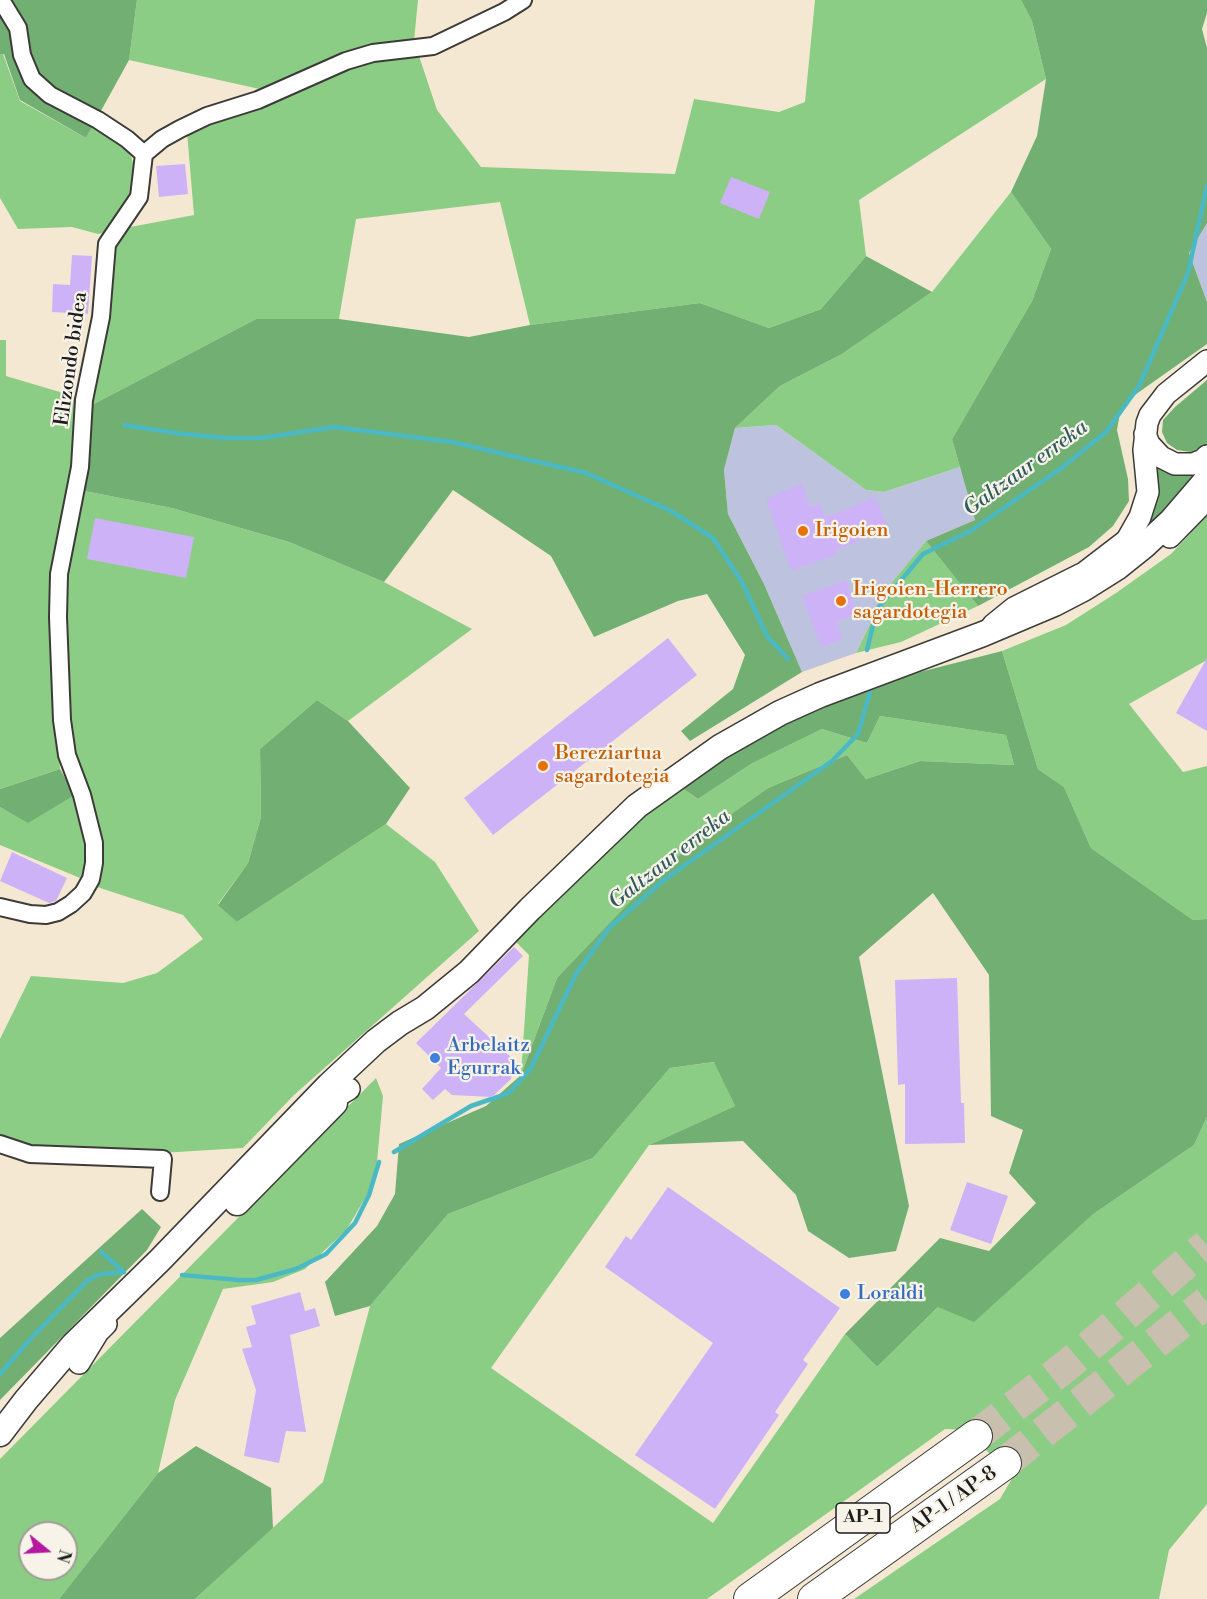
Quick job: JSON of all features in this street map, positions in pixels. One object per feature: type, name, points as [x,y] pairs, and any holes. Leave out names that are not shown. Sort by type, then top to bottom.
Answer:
[{"type":"highway","name":"AP-1 / AP-8","points":[[749,1599],[976,1436]]},
{"type":"highway","name":"AP-1 / AP-8","points":[[814,1599],[1005,1463]]},
{"type":"main road","points":[[1,1433],[18,1424],[349,1089],[425,1008],[469,972],[622,819],[692,765],[747,730],[820,695],[983,634],[1083,589],[1118,567],[1143,547],[1171,520],[1207,479]]},
{"type":"main road","points":[[1,1433],[73,1345],[160,1260],[329,1086],[376,1041],[425,1008]]},
{"type":"street","points":[[0,1],[18,28],[22,55],[32,79],[50,95],[98,120],[127,139],[144,154],[180,129],[207,116],[258,100],[346,61],[373,52],[433,45],[504,12],[523,0]]},
{"type":"street","name":"Elizondo bidea","points":[[0,907],[30,914],[45,915],[58,912],[83,893],[92,879],[94,843],[82,795],[67,755],[62,720],[57,616],[59,574],[80,467],[84,400],[101,318],[107,244],[139,197],[144,154]]},
{"type":"street","points":[[983,634],[1014,608],[1084,573],[1127,540],[1140,517],[1148,492],[1144,450],[1147,423],[1156,405],[1207,361]]},
{"type":"street","points":[[1145,434],[1149,444],[1161,457],[1175,464],[1193,464],[1207,456]]},
{"type":"street","points":[[1083,589],[1095,588],[1135,567],[1158,549],[1207,500]]},
{"type":"street","points":[[221,1210],[328,1101],[349,1089]]},
{"type":"street","points":[[0,1144],[30,1154],[163,1159],[160,1192]]},
{"type":"street","points":[[79,1363],[98,1332],[201,1229]]},
{"type":"shaded area","points":[[1207,223],[1207,302],[1189,253]]},
{"type":"shaded area","points":[[776,425],[866,490],[884,492],[960,467],[975,520],[926,541],[888,587],[856,653],[802,672],[764,584],[728,514],[724,470],[735,428]]},
{"type":"green space","points":[[0,0],[137,0],[129,60],[86,138],[20,100],[4,54],[0,54]]},
{"type":"green space","points":[[137,0],[418,0],[414,41],[264,90],[129,60]]},
{"type":"green space","points":[[815,0],[1021,0],[1032,21],[1046,79],[859,200],[866,256],[821,309],[769,328],[700,303],[530,325],[500,202],[356,219],[339,319],[256,319],[90,406],[112,247],[125,228],[194,215],[187,132],[349,65],[418,53],[437,110],[481,167],[675,174],[694,99],[779,112],[805,102]]},
{"type":"green space","points":[[1021,0],[1207,0],[1207,13],[1202,29],[1207,48],[1207,223],[1189,253],[1207,302],[1207,344],[1132,397],[1120,413],[1117,430],[1128,479],[1129,501],[1113,526],[1089,547],[978,606],[926,541],[975,520],[952,439],[1032,301],[1051,249],[1011,192],[1037,136],[1046,79],[1032,21]]},
{"type":"green space","points":[[0,54],[3,54],[20,101],[86,138],[93,125],[117,141],[131,156],[136,174],[133,194],[109,232],[98,234],[72,227],[18,229],[0,198]]},
{"type":"green space","points":[[1011,192],[1051,249],[1032,301],[952,439],[960,467],[884,492],[866,490],[776,425],[735,428],[780,386],[842,354],[932,292]]},
{"type":"green space","points":[[866,256],[932,292],[842,354],[780,386],[735,428],[724,470],[728,514],[764,584],[802,672],[690,741],[681,731],[733,689],[745,655],[707,594],[678,601],[594,637],[551,556],[453,490],[384,582],[289,542],[172,508],[79,490],[90,406],[256,319],[339,319],[469,337],[530,325],[700,303],[769,328],[821,309]]},
{"type":"green space","points":[[0,340],[6,340],[6,376],[80,398],[74,474],[53,617],[60,769],[0,789]]},
{"type":"green space","points":[[1207,380],[1207,443],[1190,452],[1177,450],[1167,443],[1162,432],[1163,420]]},
{"type":"green space","points":[[1156,466],[1198,472],[1181,494],[1150,526],[1145,523],[1157,477]]},
{"type":"green space","points":[[79,490],[172,508],[289,542],[384,582],[472,629],[348,721],[317,700],[260,749],[261,817],[248,863],[218,904],[237,922],[386,824],[435,862],[479,931],[294,1095],[243,1148],[161,1153],[37,1149],[0,1139],[0,1039],[31,976],[123,983],[157,973],[203,939],[183,915],[94,886],[72,745],[64,662],[63,585]]},
{"type":"green space","points":[[1207,516],[1207,660],[1129,704],[1183,772],[1207,766],[1207,919],[1193,920],[1091,848],[1064,787],[1038,769],[1002,651],[1066,625],[1116,593],[1171,554]]},
{"type":"green space","points":[[926,541],[978,606],[901,642],[856,653],[888,587]]},
{"type":"green space","points":[[1002,651],[1038,769],[1064,787],[1091,848],[1193,920],[1207,919],[1207,1117],[1194,1145],[1092,1215],[974,1322],[938,1307],[877,1367],[845,1334],[940,1238],[989,1251],[1036,1203],[1009,1173],[1023,1130],[991,1116],[989,975],[933,893],[859,957],[909,1206],[896,1251],[849,1258],[808,1231],[796,1195],[743,1141],[649,1145],[735,1106],[714,1062],[670,1068],[593,1158],[448,1214],[370,1306],[335,1316],[325,1282],[377,1226],[395,1194],[399,1144],[486,1106],[521,1075],[557,978],[631,901],[700,836],[768,788],[847,755],[866,779],[920,761],[1014,765],[1006,735],[880,716],[867,743],[822,729],[751,764],[698,799],[678,785],[728,750],[827,704],[920,672]]},
{"type":"green space","points":[[317,700],[348,721],[410,788],[386,824],[237,922],[218,905],[248,863],[261,817],[260,749]]},
{"type":"green space","points":[[880,716],[1006,735],[1014,765],[920,761],[866,779],[847,755],[768,788],[700,836],[557,978],[521,1075],[529,955],[511,937],[678,785],[698,799],[751,764],[822,729],[867,743]]},
{"type":"green space","points":[[60,769],[75,795],[28,823],[0,807],[0,789]]},
{"type":"green space","points":[[75,795],[90,853],[85,880],[0,845],[0,807],[28,822]]},
{"type":"green space","points":[[715,1062],[735,1106],[649,1145],[491,1368],[713,1523],[845,1334],[877,1367],[938,1307],[1092,1215],[1194,1145],[1207,1117],[1207,1504],[1169,1550],[1159,1599],[854,1599],[1000,1499],[1013,1477],[981,1445],[970,1430],[945,1429],[707,1599],[195,1599],[323,1482],[370,1306],[448,1214],[593,1158],[670,1068]]},
{"type":"green space","points":[[376,1078],[383,1096],[377,1162],[368,1193],[347,1229],[305,1269],[273,1282],[223,1289],[175,1400],[158,1473],[78,1575],[78,1521],[18,1521],[18,1581],[73,1581],[59,1599],[0,1599],[0,1459]]},
{"type":"green space","points":[[142,1209],[161,1227],[147,1250],[0,1400],[0,1338]]},
{"type":"green space","points":[[196,1446],[271,1488],[273,1528],[195,1599],[59,1599],[73,1581],[78,1581],[78,1575],[158,1473]]},
{"type":"building","points":[[185,164],[188,194],[159,197],[156,166]]},
{"type":"building","points":[[731,177],[770,192],[759,219],[720,203]]},
{"type":"building","points":[[72,255],[92,256],[88,314],[52,312],[53,284],[70,285]]},
{"type":"building","name":"Irigoien","points":[[802,483],[809,506],[821,504],[825,518],[875,497],[888,528],[835,551],[836,555],[791,571],[766,499]]},
{"type":"building","points":[[95,518],[194,537],[186,578],[87,559]]},
{"type":"building","points":[[846,580],[857,614],[836,622],[842,639],[821,647],[802,596]]},
{"type":"building","name":"Bereziartua sagardotegia","points":[[668,638],[697,675],[493,835],[464,798]]},
{"type":"building","points":[[1207,658],[1207,731],[1176,713]]},
{"type":"building","points":[[12,852],[67,878],[56,901],[49,903],[0,881]]},
{"type":"building","points":[[514,947],[523,956],[464,1014],[515,1061],[511,1079],[492,1097],[452,1095],[445,1089],[433,1100],[422,1089],[441,1068],[416,1043]]},
{"type":"building","points":[[957,978],[961,1103],[964,1103],[965,1143],[905,1144],[905,1084],[898,1085],[895,980]]},
{"type":"building","points":[[967,1182],[1008,1196],[991,1244],[950,1230]]},
{"type":"building","points":[[668,1187],[840,1308],[803,1360],[808,1364],[775,1412],[779,1415],[715,1509],[635,1455],[713,1343],[605,1267],[626,1236],[631,1240]]},
{"type":"building","points":[[300,1292],[305,1311],[315,1308],[320,1326],[290,1335],[306,1432],[286,1431],[279,1463],[244,1456],[256,1390],[242,1349],[252,1347],[246,1327],[256,1324],[251,1306]]},
{"type":"waterway","name":"Galtzaur erreka","points":[[867,650],[877,609],[923,554],[972,530],[1060,469],[1106,432],[1139,386],[1188,273],[1207,186]]},
{"type":"waterway","points":[[124,425],[227,438],[261,438],[334,427],[452,442],[586,473],[671,511],[713,538],[742,582],[767,636],[788,659]]},
{"type":"waterway","name":"Galtzaur erreka","points":[[394,1152],[471,1106],[509,1093],[531,1068],[576,974],[609,928],[664,880],[832,761],[858,734],[870,692]]},
{"type":"waterway","name":"Galtzaur erreka","points":[[182,1275],[256,1280],[296,1269],[326,1254],[355,1223],[369,1195],[379,1162]]},
{"type":"waterway","points":[[101,1252],[124,1272]]},
{"type":"waterway","name":"Galtzaur erreka","points":[[0,1374],[32,1337],[88,1280],[100,1274],[124,1272]]},
{"type":"tunnel","points":[[976,1436],[1070,1363],[1207,1245]]},
{"type":"tunnel","points":[[1005,1463],[1207,1302]]},
{"type":"place","name":"Irigoien","points":[[803,531]]},
{"type":"place","name":"Irigoien-Herrero sagardotegia","points":[[841,601]]},
{"type":"place","name":"Bereziartua sagardotegia","points":[[543,766]]},
{"type":"place","name":"Arbelaitz Egurrak","points":[[435,1058]]},
{"type":"place","name":"Loraldi","points":[[845,1294]]}]
